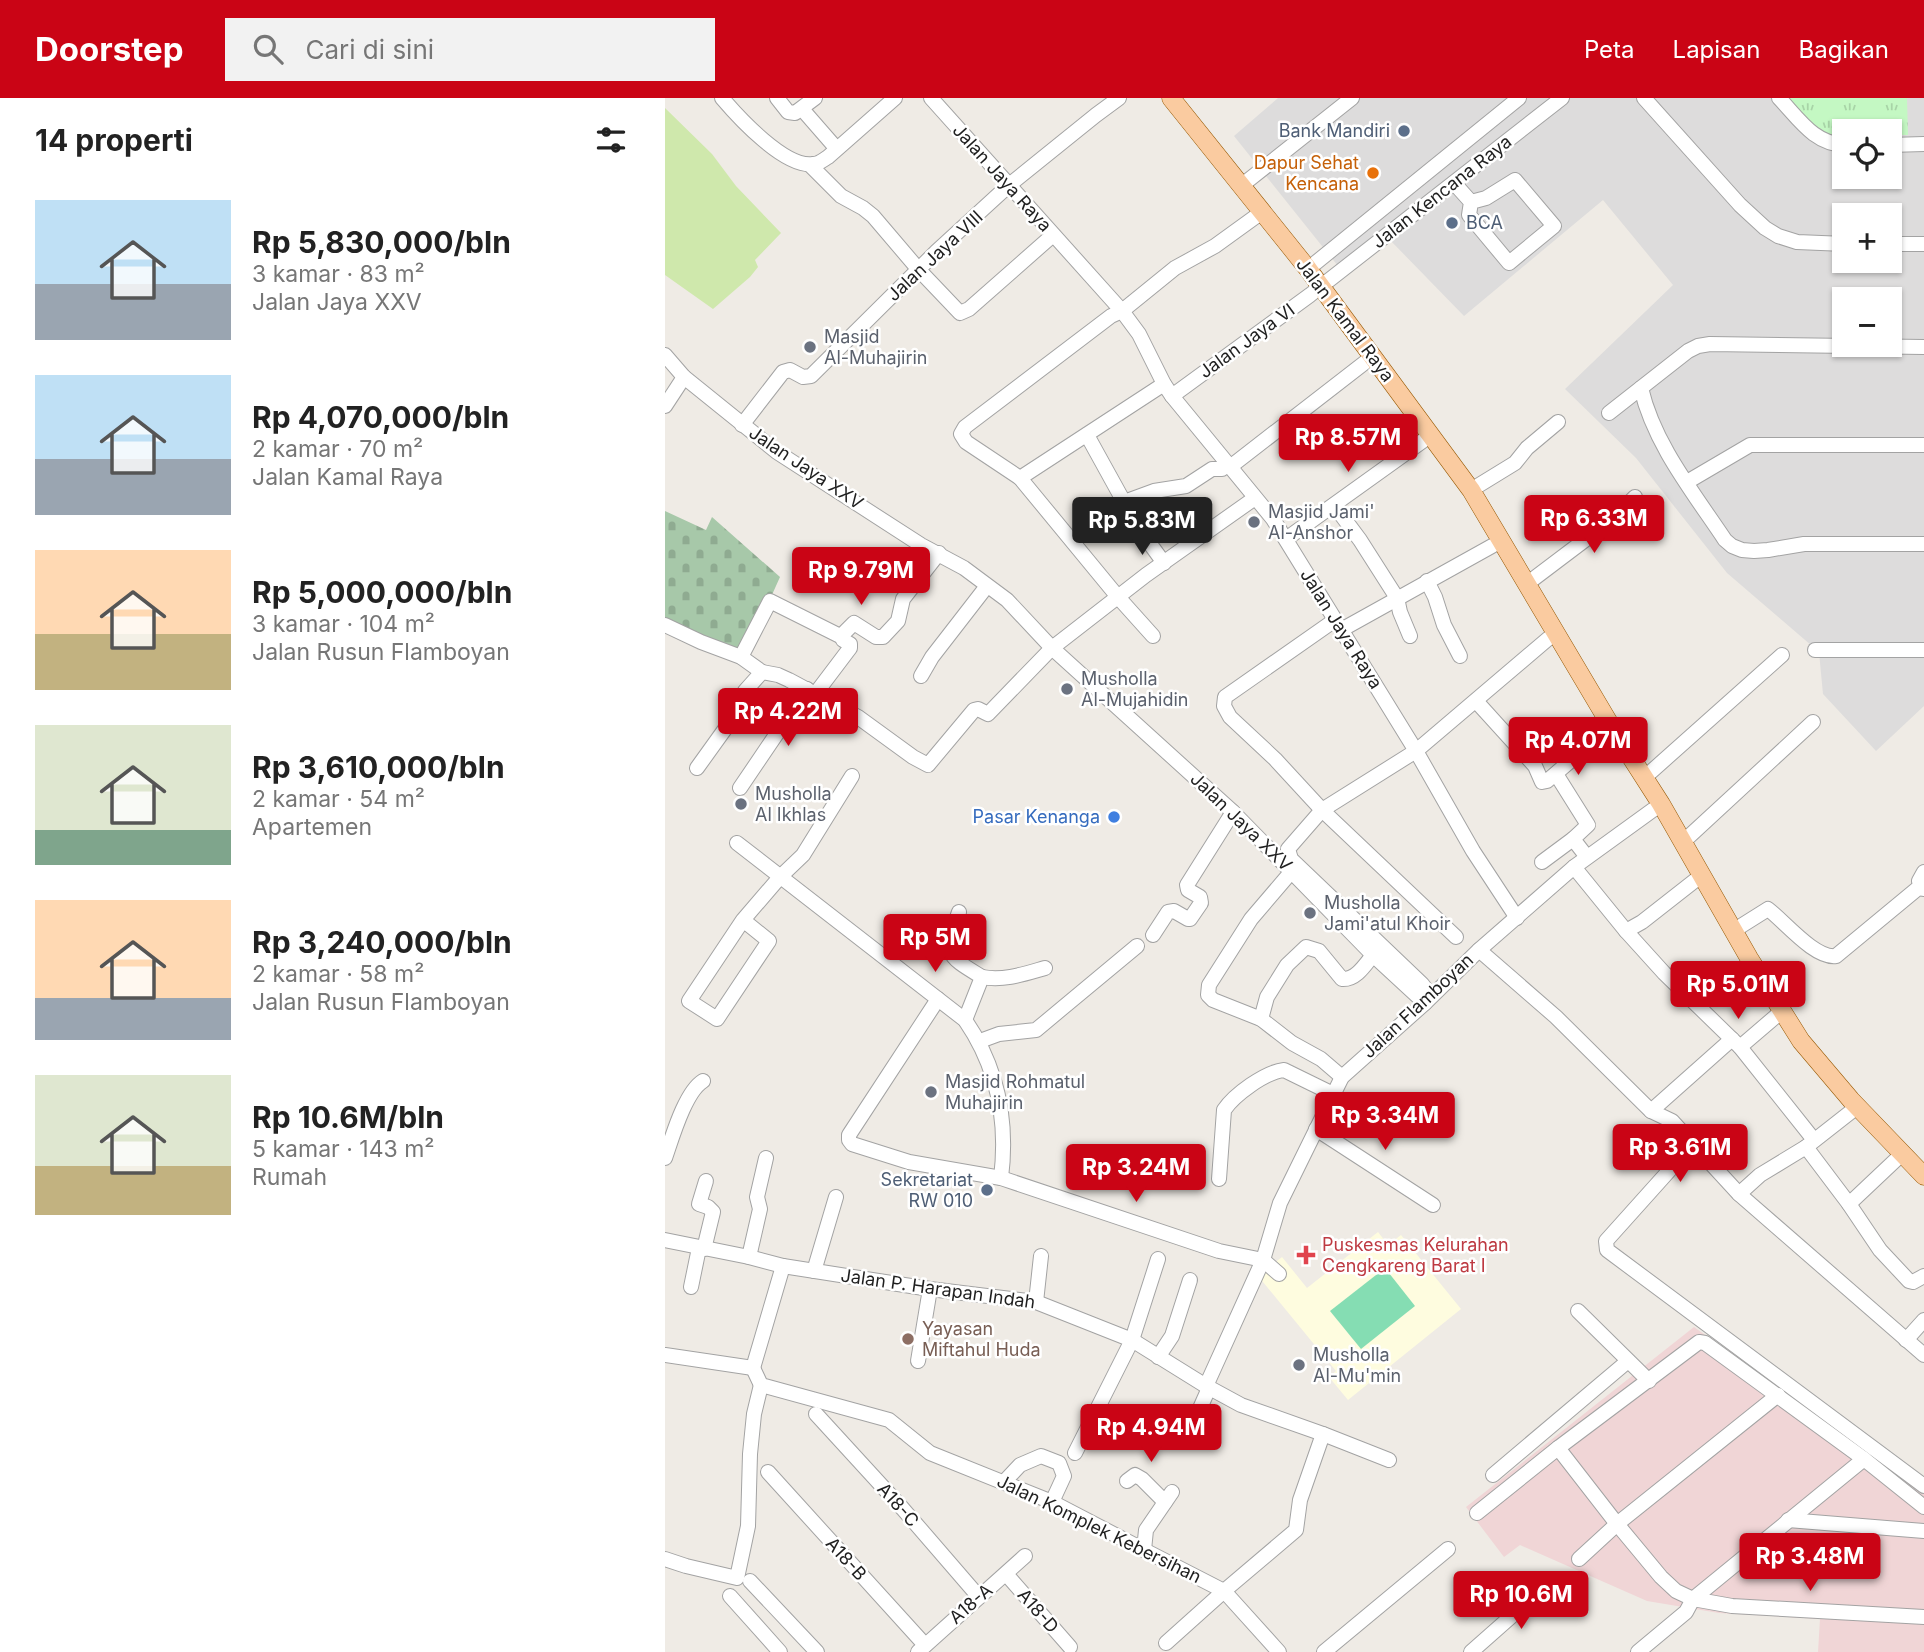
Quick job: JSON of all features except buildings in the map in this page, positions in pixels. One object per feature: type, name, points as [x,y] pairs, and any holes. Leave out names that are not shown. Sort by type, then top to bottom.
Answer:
[{"type":"main road","name":"Jalan Kamal Raya","points":[[1171,98],[1308,269],[1471,490],[1801,1041],[1857,1107],[1924,1176]]},
{"type":"street","points":[[722,98],[773,148],[781,154],[810,165],[841,196],[873,216],[958,312],[965,312],[1053,234]]},
{"type":"street","points":[[777,98],[787,112],[795,113],[815,98]]},
{"type":"street","points":[[810,165],[820,162],[895,98]]},
{"type":"street","name":"Jalan Jaya Raya","points":[[931,98],[1122,311],[1139,334],[1168,390],[1226,468],[1273,519],[1416,751],[1473,851],[1517,918]]},
{"type":"street","name":"Jalan Jaya VIII","points":[[743,425],[783,372],[790,370],[803,377],[810,376],[936,252],[1009,186],[1119,98]]},
{"type":"street","points":[[1241,186],[1352,98]]},
{"type":"street","name":"Jalan Kencana Raya","points":[[1308,269],[1520,98]]},
{"type":"street","name":"Jalan Kencana Raya","points":[[1321,286],[1562,98]]},
{"type":"street","points":[[1644,98],[1740,205],[1765,228],[1778,236],[1797,242],[1832,243]]},
{"type":"street","points":[[1779,98],[1815,136],[1832,144]]},
{"type":"street","points":[[801,109],[836,148]]},
{"type":"street","points":[[1902,145],[1924,145]]},
{"type":"street","points":[[1515,180],[1554,226],[1509,263],[1469,215],[1471,202],[1486,198],[1515,180]]},
{"type":"street","points":[[1454,183],[1471,202]]},
{"type":"street","points":[[1153,636],[1020,478],[965,442],[961,434],[965,427],[1111,316],[1122,311],[1175,268],[1215,246],[1262,212]]},
{"type":"street","points":[[1902,244],[1924,244]]},
{"type":"street","name":"Jalan Jaya VI","points":[[1020,478],[1087,435],[1168,390],[1321,286]]},
{"type":"street","points":[[1609,412],[1698,346],[1924,346]]},
{"type":"street","name":"Jalan Jaya XXV","points":[[665,355],[684,377],[777,452],[921,545],[964,568],[1007,600],[1052,648],[1233,812],[1373,955],[1428,999]]},
{"type":"street","points":[[1124,502],[1154,491],[1186,486],[1212,469],[1226,468],[1372,357]]},
{"type":"street","points":[[665,406],[684,377]]},
{"type":"street","points":[[1641,388],[1653,426],[1725,540],[1732,546],[1742,550],[1768,550],[1817,543],[1924,544]]},
{"type":"street","points":[[1471,490],[1515,463],[1527,448],[1558,422]]},
{"type":"street","points":[[1087,435],[1129,515],[1164,563]]},
{"type":"street","points":[[1286,539],[1431,435]]},
{"type":"street","points":[[1687,482],[1750,445],[1924,445]]},
{"type":"street","points":[[1528,583],[1614,518],[1635,497]]},
{"type":"street","points":[[665,625],[741,657],[762,672],[778,675],[811,691],[858,717],[912,757],[928,765],[974,710],[988,714],[1052,648],[1255,498]]},
{"type":"street","points":[[1334,505],[1397,598],[1410,636]]},
{"type":"street","points":[[1456,937],[1322,810],[1275,759],[1230,717],[1224,701],[1225,697],[1338,625],[1397,598],[1501,541]]},
{"type":"street","points":[[842,637],[854,623],[876,637],[883,637],[898,621],[903,599],[939,553]]},
{"type":"street","points":[[1427,581],[1444,625],[1460,656]]},
{"type":"street","points":[[921,676],[938,648],[987,586]]},
{"type":"street","points":[[740,788],[811,691],[850,645],[842,637],[769,601],[741,657]]},
{"type":"street","points":[[1428,999],[1422,984],[1291,859],[1288,849],[1322,810],[1416,751],[1556,632]]},
{"type":"street","points":[[1815,650],[1924,650]]},
{"type":"street","points":[[1644,778],[1782,655]]},
{"type":"street","points":[[697,768],[725,729],[745,691],[762,672]]},
{"type":"street","points":[[1476,701],[1535,766],[1541,780],[1547,781],[1611,726]]},
{"type":"street","points":[[1683,842],[1813,722]]},
{"type":"street","points":[[1542,862],[1588,825],[1556,774]]},
{"type":"street","points":[[743,920],[769,941],[717,1019],[689,1001],[743,920],[803,855],[852,776]]},
{"type":"street","name":"Jalan Flamboyan","points":[[1185,1442],[1263,1260],[1274,1244],[1280,1203],[1342,1077],[1479,950],[1574,867],[1661,804]]},
{"type":"street","points":[[1153,935],[1168,912],[1174,911],[1190,919],[1201,903],[1200,897],[1188,890],[1187,885],[1233,812]]},
{"type":"street","points":[[1573,839],[1587,857]]},
{"type":"street","points":[[737,843],[965,1020],[980,1041],[1000,1102],[1004,1130],[1001,1178]]},
{"type":"street","points":[[1574,867],[1664,973],[1736,1043],[1810,1144],[1880,1250],[1909,1281],[1913,1282],[1924,1276]]},
{"type":"street","points":[[1292,872],[1251,919],[1222,963],[1208,995],[1213,1000],[1261,1019],[1292,1043],[1321,1059],[1342,1077]]},
{"type":"street","points":[[1734,930],[1768,909],[1824,955],[1836,956],[1917,889],[1924,888],[1919,881],[1924,872]]},
{"type":"street","points":[[1626,931],[1642,922],[1702,875]]},
{"type":"street","points":[[959,912],[949,940],[950,949],[957,962],[982,977],[995,979],[1045,968]]},
{"type":"street","points":[[980,1041],[999,1034],[1036,1030],[1137,946]]},
{"type":"street","points":[[1261,1019],[1267,997],[1287,965],[1306,947],[1319,951],[1342,979],[1353,976],[1373,955]]},
{"type":"street","points":[[1479,950],[1556,1017],[1651,1111],[1672,1121],[1739,1194],[1924,1355]]},
{"type":"street","points":[[965,1020],[982,977]]},
{"type":"street","points":[[938,999],[849,1136],[852,1144],[909,1162],[1001,1178],[1219,1251],[1263,1260],[1279,1274]]},
{"type":"street","points":[[1651,1111],[1736,1043],[1782,1011]]},
{"type":"street","points":[[1219,1179],[1224,1110],[1230,1100],[1239,1093],[1276,1071],[1284,1070],[1333,1094]]},
{"type":"street","points":[[665,1158],[677,1123],[697,1085],[703,1081]]},
{"type":"street","points":[[1739,1194],[1760,1175],[1810,1144],[1857,1107]]},
{"type":"street","points":[[1316,1129],[1433,1205]]},
{"type":"street","points":[[1693,1143],[1607,1241],[1607,1250],[1924,1486]]},
{"type":"street","points":[[1849,1204],[1902,1154]]},
{"type":"street","points":[[748,1257],[760,1209],[757,1197],[766,1158]]},
{"type":"street","points":[[691,1287],[713,1212],[699,1204],[706,1181]]},
{"type":"street","points":[[814,1270],[837,1197]]},
{"type":"street","name":"Jalan P. Harapan Indah","points":[[665,1240],[783,1266],[1036,1302],[1132,1340],[1241,1405],[1389,1460]]},
{"type":"street","points":[[1036,1302],[1041,1256]]},
{"type":"street","points":[[1075,1453],[1132,1340],[1158,1259]]},
{"type":"street","points":[[665,1559],[737,1578],[748,1526],[750,1454],[754,1414],[761,1385],[753,1368],[783,1266]]},
{"type":"street","points":[[1158,1357],[1172,1336],[1190,1280]]},
{"type":"street","points":[[918,1361],[930,1289]]},
{"type":"street","points":[[1578,1311],[1649,1381]]},
{"type":"street","points":[[1906,1340],[1924,1320]]},
{"type":"street","points":[[1477,1513],[1699,1342],[1705,1343],[1778,1395],[1924,1507]]},
{"type":"street","points":[[665,1355],[753,1368]]},
{"type":"street","points":[[1493,1475],[1628,1361]]},
{"type":"street","name":"Jalan Komplek Kebersihan","points":[[761,1385],[889,1420],[930,1453],[1052,1503],[1224,1591],[1279,1652]]},
{"type":"street","points":[[1579,1559],[1617,1524],[1778,1395]]},
{"type":"street","name":"A18-C","points":[[816,1414],[903,1509],[978,1597]]},
{"type":"street","points":[[1166,1643],[1296,1530],[1300,1500],[1323,1434]]},
{"type":"street","points":[[1558,1448],[1661,1577],[1676,1591],[1693,1599],[1732,1606],[1924,1617]]},
{"type":"street","points":[[1004,1482],[1020,1465],[1041,1456],[1059,1463],[1064,1476],[1052,1503]]},
{"type":"street","points":[[1638,1652],[1686,1612],[1693,1599],[1864,1459]]},
{"type":"street","name":"A18-B","points":[[768,1472],[921,1649]]},
{"type":"street","points":[[1127,1481],[1135,1475],[1168,1497],[1146,1530],[1144,1550]]},
{"type":"street","points":[[1788,1520],[1924,1531]]},
{"type":"street","points":[[1324,1652],[1448,1549]]},
{"type":"street","name":"A18-A","points":[[921,1649],[1025,1556]]},
{"type":"street","name":"A18-D","points":[[1006,1574],[1070,1647]]},
{"type":"street","points":[[750,1581],[817,1652]]},
{"type":"street","points":[[1471,1652],[1548,1584]]},
{"type":"street","points":[[730,1596],[780,1652]]},
{"type":"shaded area","points":[[1278,98],[1924,98],[1924,706],[1876,751],[1823,694],[1819,652],[1727,573],[1636,458],[1565,389],[1673,285],[1603,200],[1464,316],[1390,240],[1346,276],[1234,136]]},
{"type":"shaded area","points":[[1378,1232],[1388,1245],[1401,1235],[1461,1309],[1348,1400],[1329,1377],[1336,1371],[1258,1276],[1282,1257],[1307,1288]]},
{"type":"shaded area","points":[[1694,1327],[1924,1492],[1924,1652],[1818,1652],[1820,1619],[1719,1613],[1647,1601],[1520,1545],[1504,1557],[1466,1507]]},
{"type":"green space","points":[[1781,98],[1907,98],[1908,135],[1902,135],[1902,119],[1832,119],[1832,135],[1809,124]]},
{"type":"green space","points":[[665,108],[712,154],[736,186],[781,233],[755,260],[758,267],[750,277],[713,309],[665,275]]},
{"type":"green space","points":[[665,511],[706,530],[712,517],[780,577],[743,659],[665,623]]},
{"type":"green space","points":[[1385,1268],[1415,1306],[1361,1349],[1330,1311]]},
{"type":"place","name":"Bank Mandiri","points":[[1404,131]]},
{"type":"place","name":"Dapur Sehat Kencana","points":[[1373,173]]},
{"type":"place","name":"BCA","points":[[1452,223]]},
{"type":"place","name":"Masjid Al-Muhajirin","points":[[810,347]]},
{"type":"place","name":"Masjid Jami' Al-Anshor","points":[[1254,522]]},
{"type":"place","name":"Musholla Al-Mujahidin","points":[[1067,689]]},
{"type":"place","name":"Musholla Al Ikhlas","points":[[741,804]]},
{"type":"place","name":"Pasar Kenanga","points":[[1114,817]]},
{"type":"place","name":"Musholla Jami'atul Khoir","points":[[1310,913]]},
{"type":"place","name":"Masjid Rohmatul Muhajirin","points":[[931,1092]]},
{"type":"place","name":"Sekretariat RW 010","points":[[987,1190]]},
{"type":"place","name":"Puskesmas Kelurahan Cengkareng Barat I","points":[[1306,1255]]},
{"type":"place","name":"Yayasan Miftahul Huda","points":[[908,1339]]},
{"type":"place","name":"Musholla Al-Mu'min","points":[[1299,1365]]}]
